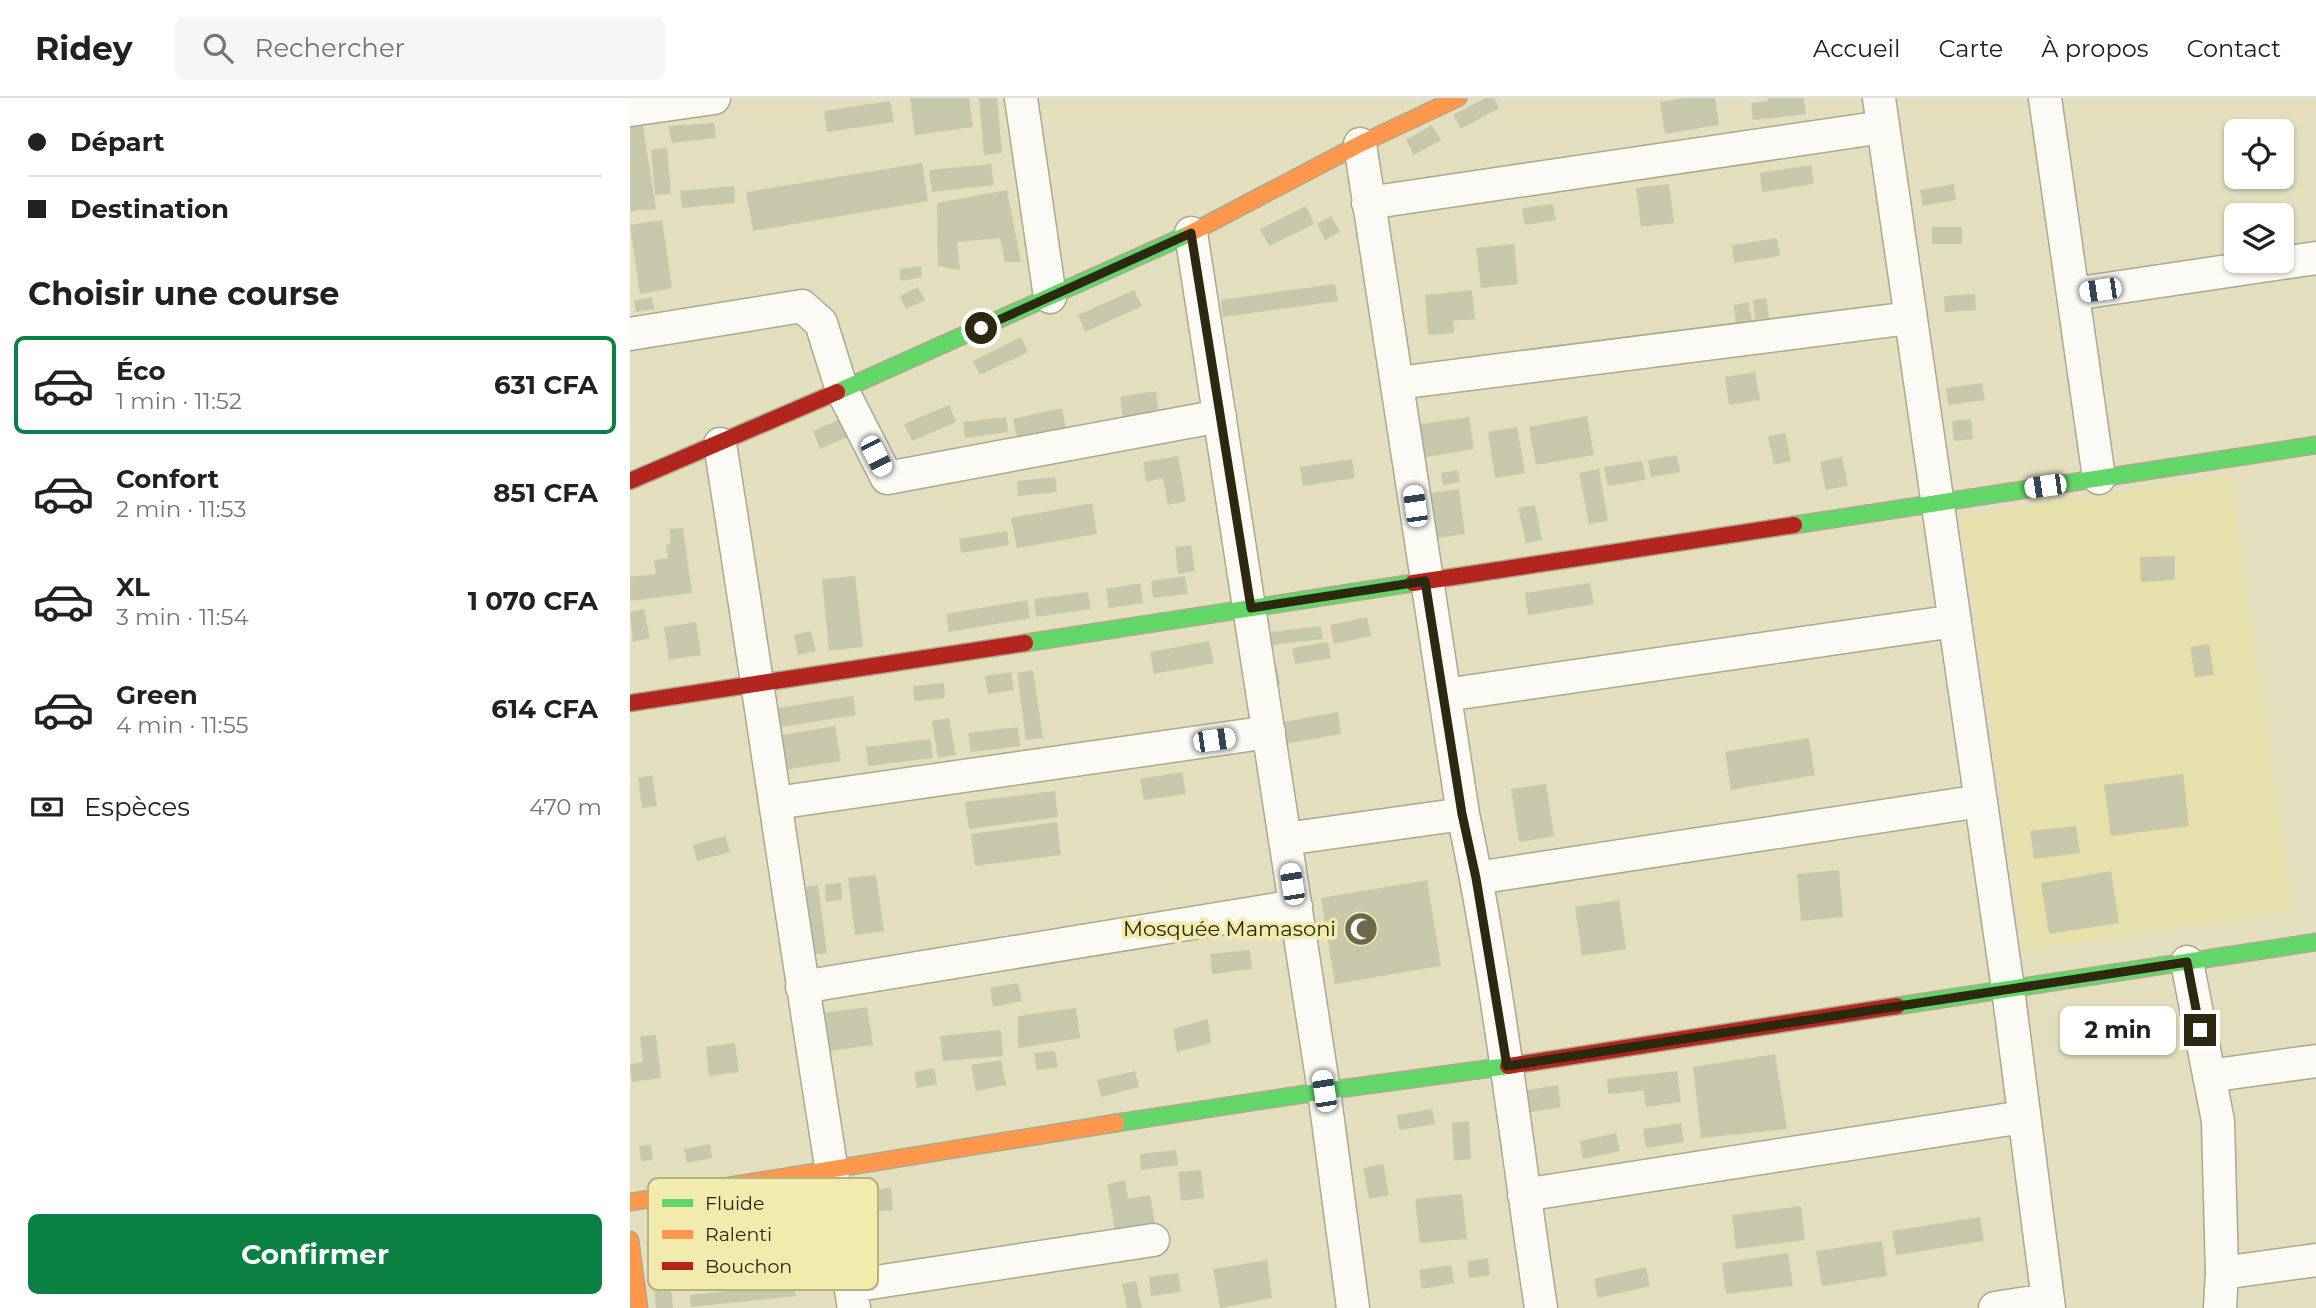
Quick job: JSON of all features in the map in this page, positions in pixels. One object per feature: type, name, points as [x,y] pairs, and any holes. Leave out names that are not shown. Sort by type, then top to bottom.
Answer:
[{"type":"street","points":[[630,110],[714,98]]},
{"type":"street","points":[[1021,98],[1050,297]]},
{"type":"street","points":[[630,481],[720,444],[1191,233],[1360,144],[1458,98]]},
{"type":"street","points":[[2045,98],[2099,478]]},
{"type":"street","points":[[1368,203],[1881,113],[2008,989],[2048,1304],[1995,1308]]},
{"type":"street","points":[[1360,144],[1462,814],[1476,878],[1507,1066],[1541,1308]]},
{"type":"street","points":[[1191,233],[1324,1091],[1353,1308]]},
{"type":"street","points":[[2073,294],[2316,258]]},
{"type":"street","points":[[630,334],[802,306],[821,323],[842,390],[887,478],[1220,416]]},
{"type":"street","points":[[1398,383],[1910,318]]},
{"type":"street","points":[[720,444],[833,1178]]},
{"type":"street","points":[[630,703],[2316,445]]},
{"type":"street","points":[[1445,695],[1955,621]]},
{"type":"street","points":[[776,803],[1269,732]]},
{"type":"street","points":[[1476,878],[1981,800]]},
{"type":"street","points":[[1284,839],[1462,814]]},
{"type":"street","points":[[802,987],[1296,906]]},
{"type":"street","points":[[772,1178],[1324,1091],[1507,1066],[2316,942]]},
{"type":"street","points":[[2187,962],[2218,1121],[2222,1273],[2220,1308]]},
{"type":"street","points":[[2209,1076],[2316,1062]]},
{"type":"street","points":[[1524,1195],[2023,1117]]},
{"type":"street","points":[[630,1202],[648,1199]]},
{"type":"street","points":[[630,1240],[639,1308]]},
{"type":"street","points":[[852,1297],[1153,1240]]},
{"type":"street","points":[[2222,1273],[2316,1260]]},
{"type":"shaded area","points":[[2229,475],[2293,910],[2024,951],[1961,516]]},
{"type":"building","points":[[910,98],[969,98],[973,127],[915,135]]},
{"type":"building","points":[[979,98],[997,98],[1002,153],[984,155]]},
{"type":"building","points":[[1485,98],[1494,98],[1499,108],[1461,129],[1453,115]]},
{"type":"building","points":[[1684,98],[1715,98],[1719,125],[1665,134],[1660,102]]},
{"type":"building","points":[[1768,98],[1804,98],[1806,114],[1753,120],[1751,103],[1768,101]]},
{"type":"building","points":[[890,101],[894,122],[827,132],[824,111]]},
{"type":"building","points":[[642,120],[656,209],[630,211],[630,122]]},
{"type":"building","points":[[714,123],[716,138],[672,143],[668,126]]},
{"type":"building","points":[[1432,125],[1441,140],[1414,155],[1406,140]]},
{"type":"building","points":[[667,148],[671,194],[655,195],[651,150]]},
{"type":"building","points":[[922,163],[928,201],[753,231],[746,192]]},
{"type":"building","points":[[991,164],[994,185],[932,192],[929,170]]},
{"type":"building","points":[[1811,165],[1814,184],[1762,192],[1760,173]]},
{"type":"building","points":[[1669,184],[1674,223],[1641,227],[1636,188]]},
{"type":"building","points":[[1954,184],[1956,200],[1923,206],[1920,190]]},
{"type":"building","points":[[734,186],[735,203],[682,208],[680,191]]},
{"type":"building","points":[[1007,190],[1021,262],[1005,262],[1000,238],[957,242],[960,270],[938,266],[937,203]]},
{"type":"building","points":[[1553,204],[1556,220],[1525,225],[1522,208]]},
{"type":"building","points":[[1306,206],[1314,224],[1269,246],[1260,229]]},
{"type":"building","points":[[1331,216],[1340,232],[1325,240],[1317,224]]},
{"type":"building","points":[[662,220],[672,288],[640,294],[630,225]]},
{"type":"building","points":[[1932,227],[1962,227],[1962,244],[1932,244]]},
{"type":"building","points":[[1777,238],[1780,256],[1734,263],[1732,245]]},
{"type":"building","points":[[1514,244],[1518,284],[1481,288],[1476,248]]},
{"type":"building","points":[[921,266],[922,277],[901,281],[899,269]]},
{"type":"building","points":[[1335,284],[1338,301],[1223,317],[1221,300]]},
{"type":"building","points":[[918,287],[925,300],[906,309],[900,296]]},
{"type":"building","points":[[1134,290],[1142,306],[1085,332],[1078,315]]},
{"type":"building","points":[[1472,290],[1475,319],[1453,321],[1454,333],[1428,335],[1425,295]]},
{"type":"building","points":[[1975,294],[1976,310],[1945,312],[1944,296]]},
{"type":"building","points":[[652,297],[654,309],[636,312],[634,301]]},
{"type":"building","points":[[1766,298],[1769,318],[1755,319],[1753,300]]},
{"type":"building","points":[[1748,302],[1752,320],[1736,323],[1734,305]]},
{"type":"building","points":[[1021,337],[1028,352],[980,375],[973,361]]},
{"type":"building","points":[[1755,372],[1760,400],[1729,405],[1725,377]]},
{"type":"building","points":[[1982,383],[1985,400],[1948,405],[1946,388]]},
{"type":"building","points":[[1156,391],[1159,412],[1123,418],[1120,397]]},
{"type":"building","points":[[949,405],[956,422],[912,441],[904,424]]},
{"type":"building","points":[[1062,408],[1066,428],[1017,438],[1013,419]]},
{"type":"building","points":[[847,416],[854,434],[820,449],[813,431]]},
{"type":"building","points":[[1587,416],[1594,455],[1536,465],[1529,427]]},
{"type":"building","points":[[1006,417],[1008,432],[965,438],[963,422]]},
{"type":"building","points":[[1469,417],[1474,449],[1420,458],[1415,425]]},
{"type":"building","points":[[1971,419],[1973,439],[1954,441],[1952,421]]},
{"type":"building","points":[[1517,427],[1525,473],[1495,478],[1488,432]]},
{"type":"building","points":[[1785,433],[1791,461],[1774,465],[1768,436]]},
{"type":"building","points":[[1677,455],[1680,472],[1651,477],[1648,460]]},
{"type":"building","points":[[1178,456],[1186,501],[1168,505],[1163,478],[1146,482],[1143,462]]},
{"type":"building","points":[[1842,457],[1848,486],[1826,490],[1820,462]]},
{"type":"building","points":[[1352,459],[1355,478],[1303,486],[1300,467]]},
{"type":"building","points":[[1642,461],[1646,480],[1608,486],[1604,467]]},
{"type":"building","points":[[1599,469],[1608,521],[1589,524],[1579,473]]},
{"type":"building","points":[[1458,470],[1460,482],[1443,485],[1441,473]]},
{"type":"building","points":[[1055,477],[1057,492],[1018,496],[1017,481]]},
{"type":"building","points":[[1459,489],[1465,534],[1431,539],[1425,494]]},
{"type":"building","points":[[1092,503],[1097,534],[1017,548],[1011,518]]},
{"type":"building","points":[[1535,505],[1542,540],[1526,543],[1518,508]]},
{"type":"building","points":[[683,528],[692,593],[630,601],[630,577],[656,574],[654,560],[668,558],[666,545],[671,544],[669,529]]},
{"type":"building","points":[[1007,531],[1009,545],[961,553],[959,539]]},
{"type":"building","points":[[1191,545],[1195,571],[1178,574],[1175,547]]},
{"type":"building","points":[[2175,556],[2175,580],[2141,582],[2140,557]]},
{"type":"building","points":[[855,576],[863,647],[829,651],[822,579]]},
{"type":"building","points":[[1185,576],[1188,594],[1153,598],[1151,581]]},
{"type":"building","points":[[1140,583],[1143,603],[1109,608],[1106,589]]},
{"type":"building","points":[[1590,583],[1594,604],[1528,615],[1525,593]]},
{"type":"building","points":[[1088,592],[1091,609],[1036,617],[1034,599]]},
{"type":"building","points":[[1027,600],[1030,618],[949,632],[946,614]]},
{"type":"building","points":[[644,609],[650,638],[633,642],[630,612]]},
{"type":"building","points":[[1367,617],[1371,636],[1334,644],[1330,625]]},
{"type":"building","points":[[696,622],[701,655],[669,660],[664,627]]},
{"type":"building","points":[[1321,626],[1323,639],[1272,645],[1271,632]]},
{"type":"building","points":[[811,631],[816,651],[798,655],[794,635]]},
{"type":"building","points":[[1209,641],[1214,663],[1154,674],[1150,652]]},
{"type":"building","points":[[1328,642],[1331,658],[1295,664],[1292,648]]},
{"type":"building","points":[[2209,644],[2214,675],[2195,677],[2190,647]]},
{"type":"building","points":[[1277,667],[1280,684],[1265,687],[1262,670]]},
{"type":"building","points":[[1033,670],[1043,738],[1026,740],[1017,673]]},
{"type":"building","points":[[1011,672],[1014,690],[988,694],[985,676]]},
{"type":"building","points":[[944,683],[945,698],[914,701],[913,686]]},
{"type":"building","points":[[853,696],[856,715],[775,728],[772,709]]},
{"type":"building","points":[[1338,712],[1341,734],[1272,746],[1268,725]]},
{"type":"building","points":[[949,718],[956,755],[938,758],[932,721]]},
{"type":"building","points":[[835,726],[841,761],[772,772],[766,738]]},
{"type":"building","points":[[1018,727],[1020,746],[971,752],[968,733]]},
{"type":"building","points":[[1809,738],[1815,775],[1731,790],[1725,752]]},
{"type":"building","points":[[930,739],[933,758],[868,766],[866,747]]},
{"type":"building","points":[[1182,772],[1186,794],[1144,800],[1140,779]]},
{"type":"building","points":[[2183,774],[2189,826],[2111,836],[2104,785]]},
{"type":"building","points":[[652,775],[657,806],[642,808],[638,778]]},
{"type":"building","points":[[1546,784],[1554,836],[1519,842],[1511,789]]},
{"type":"building","points":[[1055,791],[1058,817],[969,829],[965,802]]},
{"type":"building","points":[[1057,822],[1061,855],[975,866],[971,834]]},
{"type":"building","points":[[2076,826],[2080,853],[2034,859],[2030,831]]},
{"type":"building","points":[[725,836],[730,852],[697,861],[693,845]]},
{"type":"building","points":[[1839,870],[1843,917],[1801,921],[1797,874]]},
{"type":"building","points":[[2111,871],[2119,923],[2049,934],[2041,883]]},
{"type":"building","points":[[876,875],[884,931],[855,935],[848,878]]},
{"type":"building","points":[[1427,880],[1441,966],[1335,984],[1321,898]]},
{"type":"building","points":[[841,883],[842,900],[826,902],[825,884]]},
{"type":"building","points":[[818,885],[827,953],[799,957],[790,889]]},
{"type":"building","points":[[1619,900],[1626,949],[1582,956],[1575,907]]},
{"type":"building","points":[[1250,950],[1252,969],[1212,974],[1210,954]]},
{"type":"building","points":[[1018,983],[1022,1001],[993,1007],[990,988]]},
{"type":"building","points":[[867,1007],[873,1045],[822,1052],[817,1014]]},
{"type":"building","points":[[1076,1008],[1080,1038],[1018,1048],[1018,1016]]},
{"type":"building","points":[[1208,1019],[1211,1043],[1177,1052],[1173,1029]]},
{"type":"building","points":[[1001,1030],[1003,1056],[943,1061],[940,1036]]},
{"type":"building","points":[[656,1035],[661,1078],[632,1082],[630,1064],[643,1062],[640,1036]]},
{"type":"building","points":[[735,1043],[739,1072],[709,1076],[706,1047]]},
{"type":"building","points":[[1055,1051],[1058,1067],[1037,1070],[1034,1053]]},
{"type":"building","points":[[1775,1054],[1787,1129],[1701,1138],[1693,1067]]},
{"type":"building","points":[[1001,1060],[1006,1085],[976,1091],[971,1065]]},
{"type":"building","points":[[934,1068],[937,1084],[917,1088],[914,1072]]},
{"type":"building","points":[[1135,1071],[1139,1087],[1101,1097],[1097,1080]]},
{"type":"building","points":[[1677,1071],[1681,1102],[1646,1107],[1642,1082],[1643,1091],[1608,1094],[1607,1079]]},
{"type":"building","points":[[1558,1085],[1561,1107],[1520,1114],[1516,1092]]},
{"type":"building","points":[[1432,1109],[1435,1124],[1399,1130],[1397,1115]]},
{"type":"building","points":[[1469,1121],[1471,1159],[1454,1161],[1452,1123]]},
{"type":"building","points":[[1681,1123],[1684,1142],[1646,1148],[1643,1129]]},
{"type":"building","points":[[1616,1133],[1620,1151],[1583,1159],[1580,1141]]},
{"type":"building","points":[[710,1144],[712,1158],[687,1163],[684,1149]]},
{"type":"building","points":[[651,1145],[653,1160],[641,1161],[639,1146]]},
{"type":"building","points":[[1176,1150],[1178,1165],[1141,1170],[1140,1154]]},
{"type":"building","points":[[1383,1164],[1389,1195],[1369,1199],[1363,1168]]},
{"type":"building","points":[[1201,1170],[1204,1198],[1181,1201],[1178,1172]]},
{"type":"building","points":[[1125,1180],[1128,1199],[1150,1195],[1155,1223],[1115,1230],[1107,1184]]},
{"type":"building","points":[[891,1188],[893,1210],[878,1211],[878,1189]]},
{"type":"building","points":[[1462,1194],[1467,1239],[1420,1243],[1415,1199]]},
{"type":"building","points":[[1801,1206],[1805,1240],[1736,1249],[1732,1215]]},
{"type":"building","points":[[1980,1217],[1984,1241],[1896,1255],[1892,1231]]},
{"type":"building","points":[[1882,1241],[1887,1276],[1822,1286],[1816,1251]]},
{"type":"building","points":[[1788,1253],[1793,1286],[1726,1294],[1722,1263]]},
{"type":"building","points":[[1488,1258],[1490,1275],[1469,1278],[1467,1261]]},
{"type":"building","points":[[1267,1260],[1272,1298],[1220,1308],[1213,1269]]},
{"type":"building","points":[[1451,1265],[1454,1283],[1422,1289],[1419,1270]]},
{"type":"building","points":[[1646,1267],[1650,1286],[1598,1298],[1594,1279]]},
{"type":"building","points":[[1178,1273],[1181,1292],[1151,1296],[1149,1277]]},
{"type":"building","points":[[1136,1281],[1142,1308],[1127,1308],[1122,1284]]},
{"type":"building","points":[[654,1290],[671,1290],[673,1308],[656,1308]]},
{"type":"building","points":[[738,1290],[796,1290],[796,1296],[691,1307],[690,1295]]},
{"type":"traffic: fast","points":[[837,392],[1189,234]]},
{"type":"traffic: fast","points":[[1794,525],[2316,445]]},
{"type":"traffic: fast","points":[[1025,643],[1413,583]]},
{"type":"traffic: fast","points":[[1897,1006],[2316,942]]},
{"type":"traffic: fast","points":[[1116,1123],[1508,1066]]},
{"type":"traffic: slow","points":[[1189,234],[1360,144],[1458,98]]},
{"type":"traffic: slow","points":[[778,1178],[1116,1123]]},
{"type":"traffic: slow","points":[[630,1202],[648,1199]]},
{"type":"traffic: slow","points":[[630,1240],[639,1308]]},
{"type":"traffic: jam","points":[[630,481],[837,392]]},
{"type":"traffic: jam","points":[[1413,583],[1794,525]]},
{"type":"traffic: jam","points":[[630,703],[1025,643]]},
{"type":"traffic: jam","points":[[1508,1066],[1897,1006]]},
{"type":"place","name":"Mosquée Mamasoni","points":[[1361,929]]},
{"type":"route","points":[[981,328],[1191,233],[1251,608],[1425,581],[1462,814],[1476,878],[1507,1066],[2187,962],[2200,1030]]}]
